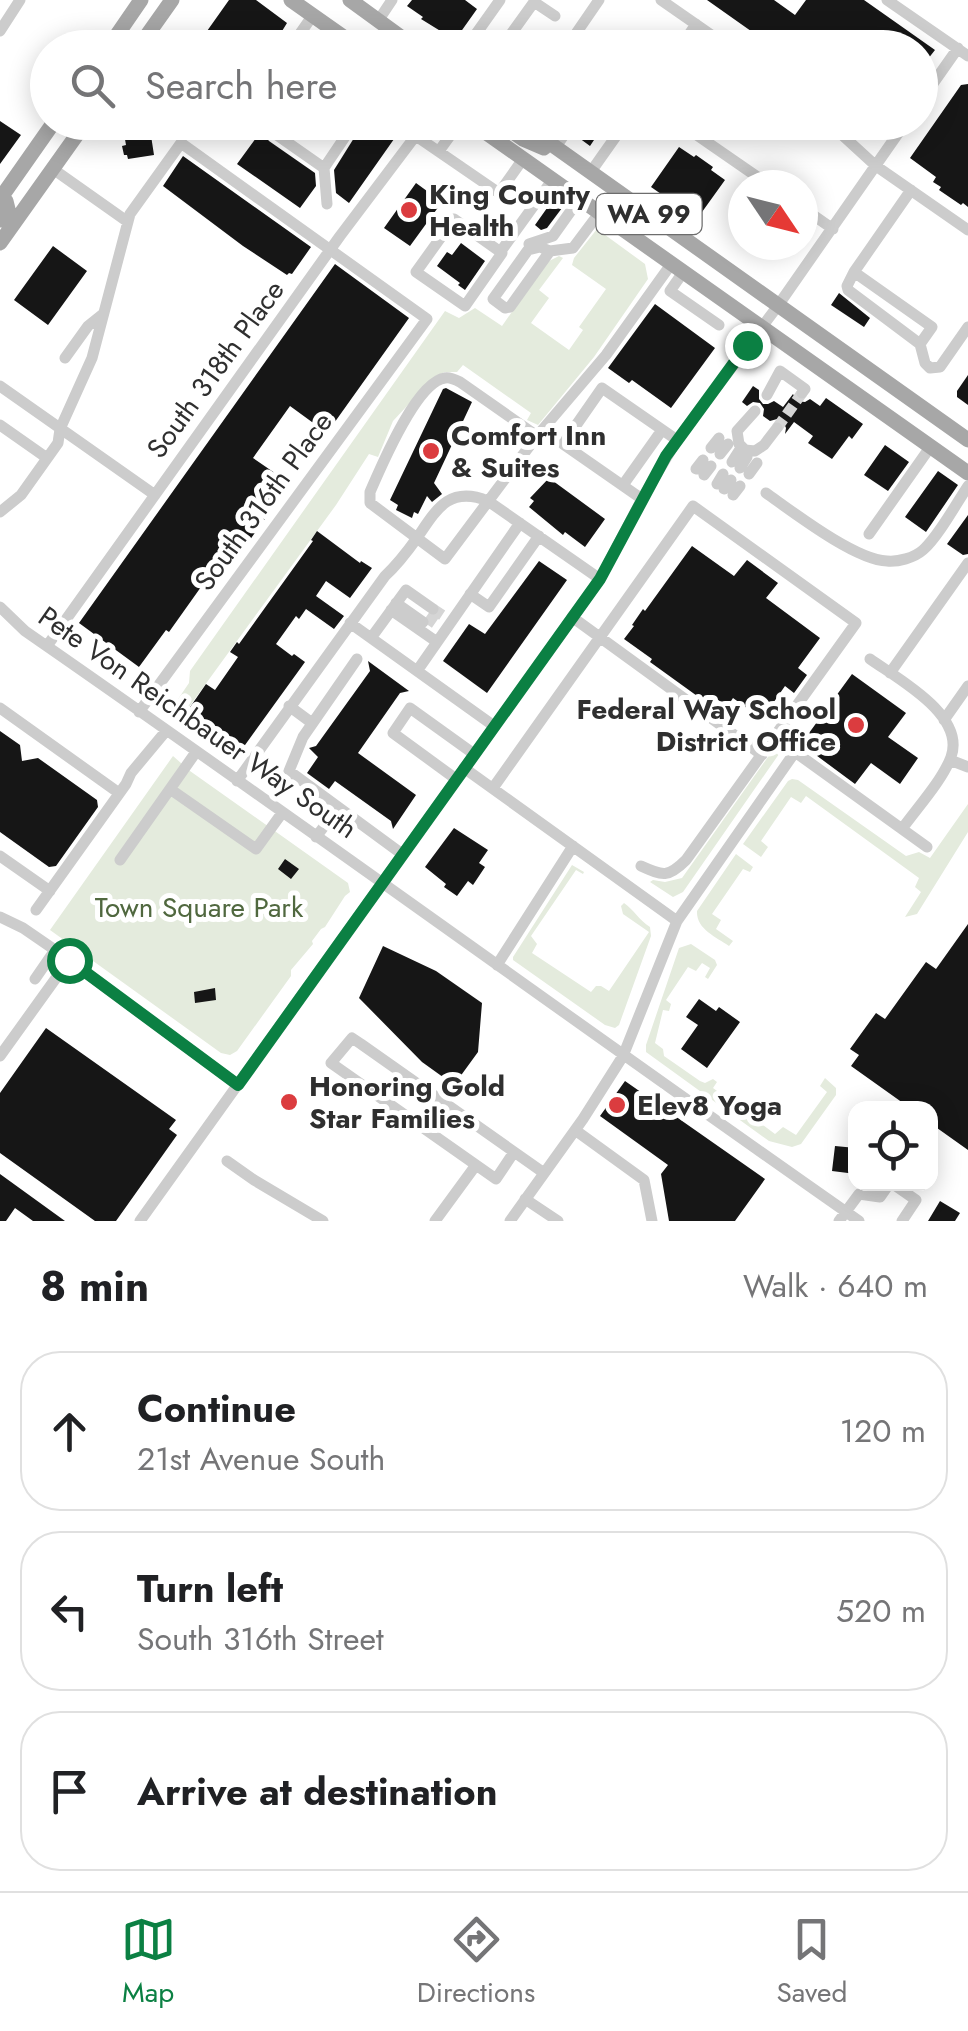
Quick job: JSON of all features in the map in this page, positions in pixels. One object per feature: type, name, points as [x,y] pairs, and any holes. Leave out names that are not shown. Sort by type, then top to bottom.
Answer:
[{"type":"main road","points":[[120,30],[141,0]]},
{"type":"main road","points":[[151,30],[172,0]]},
{"type":"main road","points":[[291,0],[333,30]]},
{"type":"main road","points":[[354,1],[392,30]]},
{"type":"main road","points":[[0,220],[8,209],[0,197],[41,140]]},
{"type":"main road","points":[[0,244],[73,140]]},
{"type":"main road","name":"WA 99","points":[[498,140],[964,468]]},
{"type":"main road","points":[[525,140],[574,162]]},
{"type":"main road","name":"WA 99","points":[[550,140],[574,162],[968,440]]},
{"type":"street","points":[[0,31],[20,0]]},
{"type":"street","points":[[378,20],[392,0]]},
{"type":"street","points":[[479,30],[500,0]]},
{"type":"street","points":[[578,30],[599,0]]},
{"type":"street","points":[[662,0],[704,30]]},
{"type":"street","points":[[888,0],[931,30]]},
{"type":"street","points":[[512,30],[528,3],[534,2],[554,16]]},
{"type":"street","points":[[303,30],[313,16]]},
{"type":"street","points":[[692,30],[696,24]]},
{"type":"street","points":[[938,35],[963,52],[938,81]]},
{"type":"street","points":[[284,140],[324,168]]},
{"type":"street","points":[[327,204],[324,168],[343,140]]},
{"type":"street","name":"South 318th Place","points":[[47,646],[413,140]]},
{"type":"street","points":[[422,140],[499,194],[524,158]]},
{"type":"street","points":[[439,151],[447,140]]},
{"type":"street","points":[[555,148],[561,140]]},
{"type":"street","points":[[590,173],[613,140]]},
{"type":"street","points":[[704,140],[747,170]]},
{"type":"street","points":[[848,140],[876,166],[968,230]]},
{"type":"street","points":[[140,1221],[600,579],[677,440],[778,307],[894,140]]},
{"type":"street","points":[[0,512],[21,495],[58,442],[60,428],[89,366],[130,214],[181,143],[330,250]]},
{"type":"street","points":[[53,169],[128,222]]},
{"type":"street","points":[[501,251],[454,219],[416,272],[465,306],[552,179]]},
{"type":"street","points":[[911,190],[846,286],[920,344],[929,368],[936,369],[968,327]]},
{"type":"street","points":[[493,300],[494,285],[522,247],[553,236],[580,198]]},
{"type":"street","points":[[493,300],[527,251],[540,248],[570,255],[600,212]]},
{"type":"street","points":[[818,218],[833,229]]},
{"type":"street","name":"South 316th Place","points":[[139,712],[427,319],[330,250]]},
{"type":"street","points":[[493,300],[510,307],[550,252]]},
{"type":"street","points":[[678,267],[670,291],[719,325]]},
{"type":"street","points":[[537,436],[460,382],[448,378],[434,384],[402,423],[369,496],[372,507],[445,559],[537,436],[678,267]]},
{"type":"street","points":[[854,272],[932,327],[920,344]]},
{"type":"street","points":[[66,358],[88,326],[104,314]]},
{"type":"street","points":[[766,395],[780,371],[805,389],[802,393]]},
{"type":"street","points":[[0,386],[155,495]]},
{"type":"street","points":[[642,499],[563,444],[602,388],[677,440]]},
{"type":"street","points":[[756,411],[738,432],[738,444],[745,450],[755,451],[764,445],[777,428]]},
{"type":"street","points":[[0,425],[47,458]]},
{"type":"street","points":[[622,485],[662,430]]},
{"type":"street","points":[[869,534],[931,446]]},
{"type":"street","points":[[766,493],[839,541],[883,562],[899,561],[926,548],[968,486]]},
{"type":"street","points":[[237,781],[350,623],[448,501],[467,495],[488,502],[600,579]]},
{"type":"street","points":[[493,788],[692,506],[856,623],[686,860],[671,874],[659,874],[641,866]]},
{"type":"street","points":[[417,671],[443,628],[520,523]]},
{"type":"street","points":[[470,594],[489,607],[539,536]]},
{"type":"street","points":[[890,672],[968,563]]},
{"type":"street","points":[[399,599],[443,628]]},
{"type":"street","points":[[371,638],[399,599]]},
{"type":"street","points":[[399,599],[428,615]]},
{"type":"street","name":"Pete Von Reichbauer Way South","points":[[0,606],[18,626],[382,882],[842,1216],[859,1221]]},
{"type":"street","points":[[572,617],[762,755]]},
{"type":"street","points":[[350,623],[494,726]]},
{"type":"street","points":[[357,659],[302,737],[289,771],[402,854]]},
{"type":"street","points":[[870,659],[934,707],[951,732],[954,746],[950,760],[902,829]]},
{"type":"street","points":[[944,720],[968,686]]},
{"type":"street","points":[[289,706],[312,723]]},
{"type":"street","points":[[0,708],[119,793]]},
{"type":"street","points":[[474,754],[410,708],[393,732],[460,773],[493,788],[677,921]]},
{"type":"street","points":[[36,910],[131,773],[166,731]]},
{"type":"street","points":[[120,860],[196,752]]},
{"type":"street","points":[[510,1221],[623,1056],[677,921],[794,752],[927,847]]},
{"type":"street","points":[[950,760],[968,767]]},
{"type":"street","points":[[170,789],[256,849],[282,813]]},
{"type":"street","points":[[316,837],[338,808]]},
{"type":"street","points":[[496,965],[573,846]]},
{"type":"street","points":[[0,856],[50,892]]},
{"type":"street","points":[[0,917],[55,950],[238,1085]]},
{"type":"street","points":[[35,978],[55,950]]},
{"type":"street","points":[[0,1056],[69,960]]},
{"type":"street","points":[[514,1152],[496,1179],[331,1063],[352,1038],[544,1173]]},
{"type":"street","points":[[575,1130],[644,1180],[652,1221]]},
{"type":"street","points":[[228,1162],[323,1221]]},
{"type":"street","points":[[435,1221],[476,1165]]},
{"type":"street","points":[[842,1216],[859,1194],[880,1196],[885,1191]]},
{"type":"street","points":[[902,1191],[916,1200],[902,1221]]},
{"type":"street","points":[[525,1199],[558,1221]]},
{"type":"green space","points":[[597,229],[645,264],[648,279],[594,357],[538,425],[527,420],[531,413],[463,365],[457,372],[434,377],[393,421],[378,457],[369,454],[178,722],[174,705],[189,683],[190,671],[445,311],[459,318],[475,308],[502,326],[547,262],[559,256],[563,258],[539,290],[549,298],[531,323],[569,350],[583,330],[579,327],[606,289],[572,265]]},
{"type":"green space","points":[[780,740],[786,744],[683,892],[673,897],[650,882],[682,878]]},
{"type":"green space","name":"Town Square Park","points":[[173,756],[348,883],[350,892],[237,1051],[230,1055],[221,1053],[50,930]]},
{"type":"green space","points":[[792,779],[906,856],[919,852],[930,858],[968,804],[968,832],[917,914],[905,917],[921,892],[915,887],[919,878],[806,796],[801,803],[791,797],[761,841],[768,847],[761,857],[743,844]]},
{"type":"green space","points":[[736,854],[753,867],[750,872],[743,869],[712,914],[721,920],[716,929],[733,941],[729,946],[703,928],[697,911]]},
{"type":"green space","points":[[572,865],[584,872],[576,870],[531,936],[537,944],[532,953],[591,992],[596,986],[609,991],[649,932],[623,914],[621,906],[628,906],[650,927],[651,936],[615,1028],[605,1025],[513,960]]},
{"type":"green space","points":[[691,944],[717,965],[708,979],[705,977],[710,968],[702,963],[696,971],[688,967],[666,1000],[671,1004],[669,1011],[663,1010],[655,1043],[663,1049],[664,1056],[700,1081],[717,1082],[713,1088],[775,1134],[783,1127],[796,1135],[827,1092],[820,1086],[825,1078],[836,1088],[836,1095],[801,1144],[792,1147],[769,1141],[646,1052],[679,948]]},
{"type":"building","points":[[229,0],[256,0],[287,23],[283,30],[208,30]]},
{"type":"building","points":[[412,0],[465,0],[477,9],[462,30],[439,30],[407,6]]},
{"type":"building","points":[[707,0],[774,0],[795,15],[806,0],[864,0],[907,30],[750,30]]},
{"type":"building","points":[[968,84],[968,207],[939,190],[941,187],[933,182],[936,177],[910,158],[923,140],[938,140],[938,118],[961,85]]},
{"type":"building","points":[[0,121],[21,135],[0,164]]},
{"type":"building","points":[[125,140],[152,140],[154,155],[128,159],[122,146],[126,145]]},
{"type":"building","points":[[254,140],[268,140],[315,173],[316,186],[300,208],[237,164]]},
{"type":"building","points":[[353,140],[393,140],[349,203],[336,193],[334,170]]},
{"type":"building","points":[[679,147],[713,167],[711,170],[725,180],[697,219],[651,187]]},
{"type":"building","points":[[183,156],[311,247],[292,274],[287,275],[243,246],[163,186]]},
{"type":"building","points":[[416,183],[442,202],[410,246],[384,228]]},
{"type":"building","points":[[552,201],[562,208],[541,230],[535,225]]},
{"type":"building","points":[[461,243],[485,261],[465,290],[437,266],[447,252],[452,255]]},
{"type":"building","points":[[53,246],[87,271],[48,325],[14,300]]},
{"type":"building","points":[[335,264],[409,318],[327,433],[290,406],[253,458],[285,480],[266,506],[271,510],[233,564],[223,556],[139,667],[79,623]]},
{"type":"building","points":[[839,293],[870,318],[864,327],[831,305]]},
{"type":"building","points":[[655,304],[715,348],[671,408],[608,368]]},
{"type":"building","points":[[968,375],[968,405],[957,397],[957,391]]},
{"type":"building","points":[[753,386],[759,390],[763,404],[774,401],[783,407],[793,394],[797,401],[810,399],[820,406],[826,398],[863,424],[832,459],[808,443],[813,436],[794,422],[785,434],[783,421],[770,421],[763,416],[760,403],[747,406],[742,402]]},
{"type":"building","name":"Comfort Inn & Suites","points":[[446,388],[472,402],[434,483],[442,494],[432,502],[427,496],[412,518],[396,510],[398,505],[390,500]]},
{"type":"building","points":[[885,445],[909,462],[888,491],[864,475]]},
{"type":"building","points":[[938,471],[958,485],[926,532],[905,517]]},
{"type":"building","points":[[549,478],[605,519],[585,547],[565,532],[563,535],[529,507],[534,501],[530,498]]},
{"type":"building","points":[[968,515],[968,554],[963,555],[947,544]]},
{"type":"building","points":[[317,531],[372,568],[350,598],[326,581],[316,596],[344,616],[334,629],[306,609],[299,619],[296,616],[276,644],[305,662],[240,752],[186,713],[206,684],[215,690],[238,657],[230,652]]},
{"type":"building","points":[[692,546],[734,576],[747,560],[778,583],[766,598],[820,638],[798,668],[807,675],[794,693],[785,686],[762,719],[733,698],[727,707],[717,699],[711,706],[624,639]]},
{"type":"building","points":[[539,561],[567,580],[487,693],[443,661],[469,624],[485,634]]},
{"type":"building","points":[[368,661],[409,691],[400,693],[358,753],[416,795],[393,829],[391,821],[335,781],[329,789],[307,773],[318,757],[309,748],[316,746],[370,671]]},
{"type":"building","name":"Federal Way School District Office","points":[[852,674],[906,713],[888,737],[918,758],[900,784],[871,763],[855,784],[801,744]]},
{"type":"building","points":[[0,731],[20,745],[22,761],[38,758],[97,800],[98,807],[56,866],[49,867],[0,832]]},
{"type":"building","points":[[454,828],[488,850],[479,863],[485,867],[473,885],[468,881],[457,896],[425,867]]},
{"type":"building","points":[[285,859],[299,869],[291,879],[278,869]]},
{"type":"building","points":[[968,924],[968,1150],[938,1129],[938,1101],[900,1101],[851,1066],[859,1055],[850,1049],[876,1013],[885,1019],[926,962],[936,969]]},
{"type":"building","points":[[383,946],[436,971],[482,1003],[478,1052],[454,1085],[422,1062],[359,998]]},
{"type":"building","points":[[215,988],[216,1000],[195,1003],[194,992]]},
{"type":"building","points":[[699,999],[740,1022],[707,1068],[681,1049],[698,1025],[686,1017]]},
{"type":"building","points":[[46,1028],[176,1120],[169,1129],[177,1135],[116,1221],[95,1221],[0,1153],[0,1093]]},
{"type":"building","points":[[625,1081],[765,1179],[735,1221],[669,1221],[661,1174],[668,1165],[600,1116]]},
{"type":"building","points":[[835,1146],[848,1147],[848,1173],[832,1171]]},
{"type":"building","points":[[0,1174],[65,1221],[33,1221],[15,1208],[6,1221],[0,1221]]},
{"type":"building","points":[[940,1201],[960,1213],[955,1221],[928,1221]]},
{"type":"tunnel","points":[[777,428],[802,393]]},
{"type":"tunnel","points":[[433,609],[445,617]]},
{"type":"tunnel","points":[[426,617],[439,626]]},
{"type":"place","name":"King County Health","points":[[409,210]]},
{"type":"place","name":"Comfort Inn & Suites","points":[[431,451]]},
{"type":"place","name":"Federal Way School District Office","points":[[856,725]]},
{"type":"place","name":"Honoring Gold Star Families","points":[[289,1102]]},
{"type":"place","name":"Elev8 Yoga","points":[[617,1105]]},
{"type":"route","points":[[69,960],[238,1085],[600,579],[666,456],[747,345]]}]
